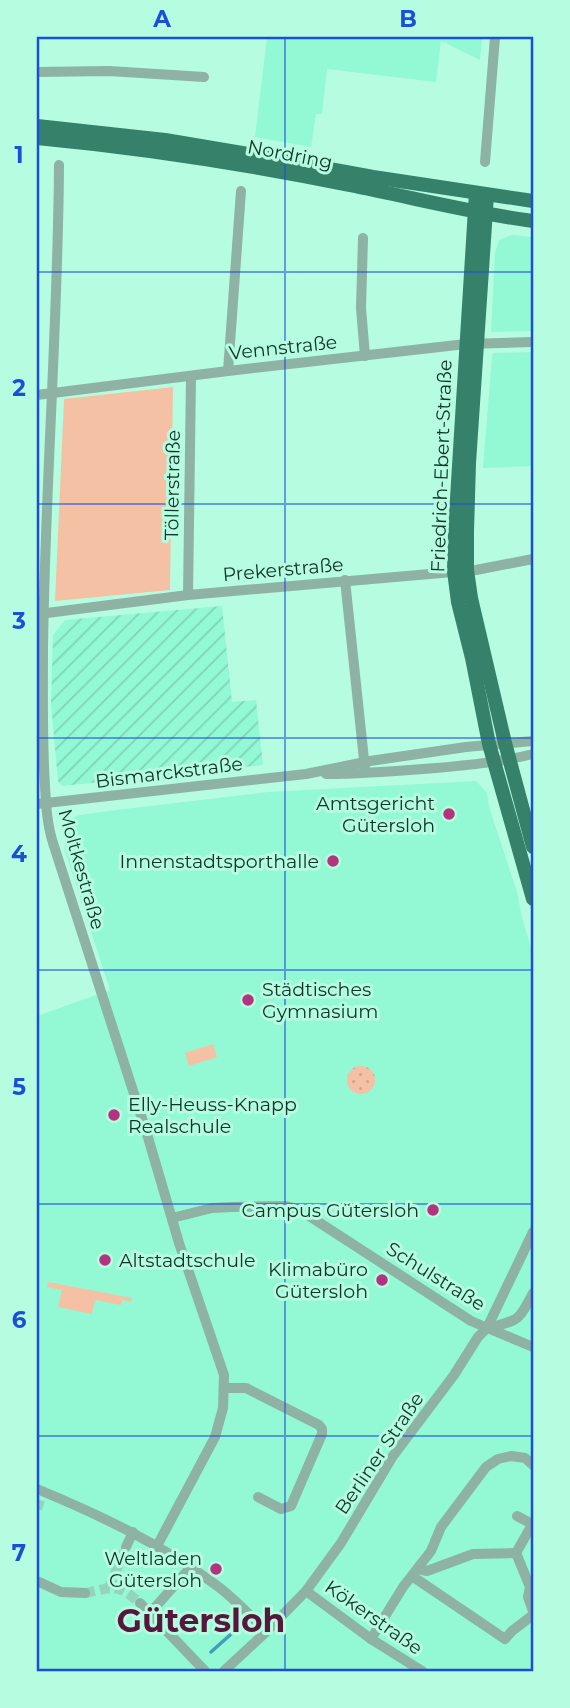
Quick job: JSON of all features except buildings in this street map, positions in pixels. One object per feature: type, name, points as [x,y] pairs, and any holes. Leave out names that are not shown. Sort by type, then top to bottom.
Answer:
[{"type":"main road","name":"Nordring","points":[[37,126],[177,142],[373,177],[533,201]]},
{"type":"main road","name":"Nordring","points":[[37,138],[163,152],[246,165],[480,213],[533,220]]},
{"type":"main road","name":"Friedrich-Ebert-Straße","points":[[482,194],[455,530],[461,571],[471,598],[509,760],[533,847]]},
{"type":"main road","name":"Friedrich-Ebert-Straße","points":[[461,571],[458,602],[489,744],[529,867],[533,899]]},
{"type":"street","points":[[485,162],[495,37]]},
{"type":"street","points":[[37,72],[109,71],[204,77]]},
{"type":"street","name":"Moltkestraße","points":[[59,165],[53,393],[40,614],[41,804],[223,1370],[223,1408],[215,1437],[157,1546]]},
{"type":"street","points":[[228,371],[241,191]]},
{"type":"street","points":[[363,238],[361,308],[365,356]]},
{"type":"street","name":"Vennstraße","points":[[37,395],[472,344],[533,342]]},
{"type":"street","name":"Töllerstraße","points":[[188,595],[191,376]]},
{"type":"street","name":"Prekerstraße","points":[[40,614],[188,595],[461,571],[533,559]]},
{"type":"street","points":[[349,580],[365,768]]},
{"type":"street","name":"Bismarckstraße","points":[[365,768],[489,744],[533,741]]},
{"type":"street","name":"Bismarckstraße","points":[[41,804],[365,768],[494,762],[533,754]]},
{"type":"street","name":"Schulstraße","points":[[172,1218],[233,1206],[286,1206],[300,1210],[471,1321],[533,1347]]},
{"type":"street","name":"Berliner Straße","points":[[227,1670],[306,1591],[341,1543],[425,1406],[449,1372],[487,1328],[533,1232]]},
{"type":"street","points":[[487,1328],[520,1317],[533,1289]]},
{"type":"street","points":[[224,1388],[246,1388],[322,1429],[323,1434],[291,1506],[281,1509],[258,1497]]},
{"type":"street","points":[[394,1434],[405,1441]]},
{"type":"street","points":[[371,1639],[403,1587],[419,1572],[441,1527],[486,1467],[511,1455],[525,1458],[533,1465]]},
{"type":"street","points":[[40,1493],[79,1501],[157,1546],[217,1586],[267,1631]]},
{"type":"street","points":[[516,1553],[533,1524],[517,1516]]},
{"type":"street","points":[[126,1547],[133,1532]]},
{"type":"street","points":[[419,1572],[473,1554],[516,1553]]},
{"type":"street","points":[[419,1572],[424,1583],[465,1616],[511,1639],[533,1613],[528,1597],[530,1587],[516,1553]]},
{"type":"street","points":[[150,1614],[190,1568]]},
{"type":"street","points":[[37,1581],[61,1592],[85,1593]]},
{"type":"street","name":"Kökerstraße","points":[[306,1591],[371,1639],[422,1671]]},
{"type":"street","points":[[140,1603],[205,1671]]},
{"type":"shaded area","points":[[267,37],[482,37],[480,60],[441,41],[436,82],[327,69],[322,114],[316,114],[311,147],[255,137]]},
{"type":"shaded area","points":[[511,235],[533,237],[533,331],[491,332],[495,253],[499,240]]},
{"type":"shaded area","points":[[533,352],[533,466],[483,468],[493,353]]},
{"type":"shaded area","points":[[173,387],[170,590],[55,601],[64,399]]},
{"type":"shaded area","points":[[222,606],[232,702],[256,700],[263,765],[62,786],[58,781],[51,704],[53,635],[65,620]]},
{"type":"shaded area","points":[[476,781],[487,793],[533,954],[533,1671],[37,1671],[37,1016],[110,990],[65,851],[64,828],[68,820],[80,815],[268,792]]},
{"type":"shaded area","points":[[213,1044],[217,1057],[189,1066],[185,1053]]},
{"type":"shaded area","points":[[361,1066],[371,1070],[375,1080],[371,1090],[361,1094],[351,1090],[347,1080],[351,1070]]},
{"type":"shaded area","points":[[48,1282],[132,1298],[131,1302],[122,1300],[121,1305],[95,1300],[92,1314],[58,1307],[62,1290],[47,1287]]},
{"type":"waterway","points":[[211,1652],[239,1627]]},
{"type":"tunnel","points":[[37,1509],[40,1500]]},
{"type":"tunnel","points":[[109,1588],[126,1547]]},
{"type":"tunnel","points":[[85,1593],[115,1588],[126,1592],[140,1603]]},
{"type":"place","name":"Amtsgericht Gütersloh","points":[[449,814]]},
{"type":"place","name":"Innenstadtsporthalle","points":[[333,861]]},
{"type":"place","name":"Städtisches Gymnasium","points":[[248,1000]]},
{"type":"place","name":"Elly-Heuss-Knapp Realschule","points":[[114,1115]]},
{"type":"place","name":"Campus Gütersloh","points":[[433,1210]]},
{"type":"place","name":"Altstadtschule","points":[[105,1260]]},
{"type":"place","name":"Klimabüro Gütersloh","points":[[382,1280]]},
{"type":"place","name":"Weltladen Gütersloh","points":[[216,1569]]},
{"type":"district","name":"Gütersloh","points":[[201,1620]]}]
